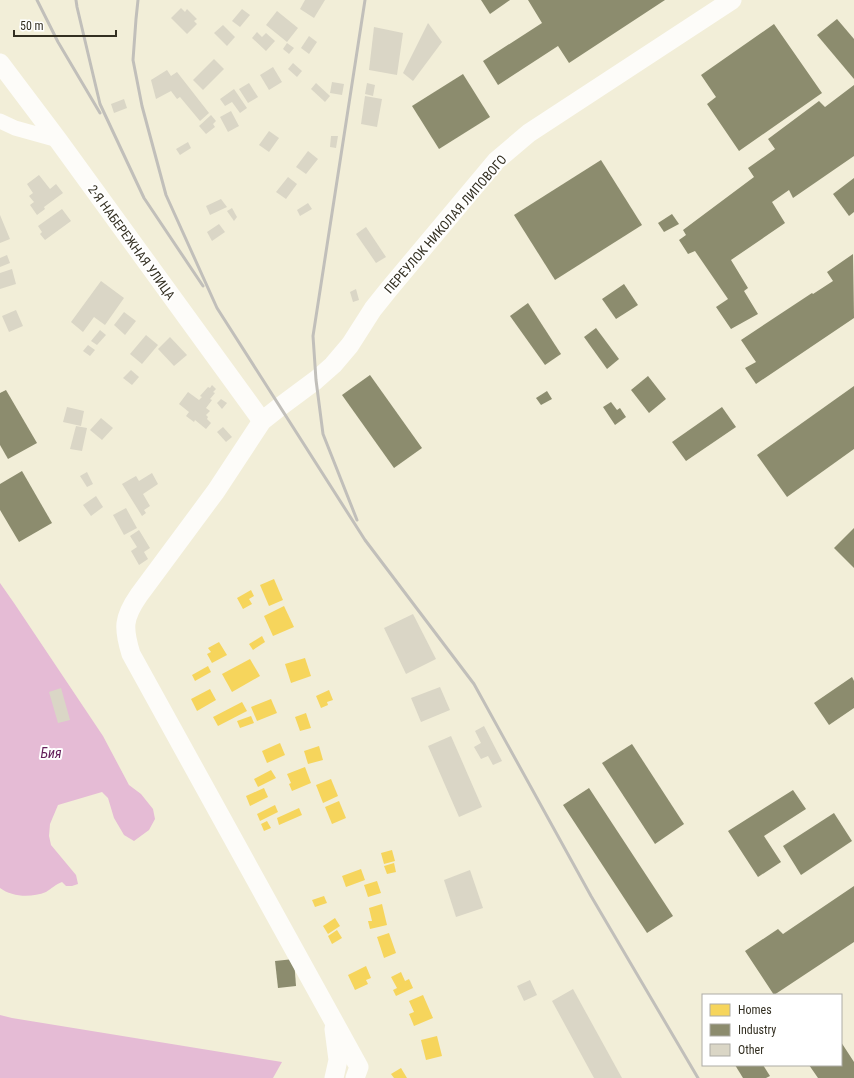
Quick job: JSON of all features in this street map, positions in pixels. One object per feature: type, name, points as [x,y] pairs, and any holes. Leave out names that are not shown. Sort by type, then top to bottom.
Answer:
[{"type":"street","name":"ПЕРЕУЛОК НИКОЛАЯ ЛИПОВОГО","points":[[355,1078],[359,1067],[131,654],[125,628],[128,614],[132,605],[216,491],[262,421],[316,380],[333,365],[350,345],[389,289],[496,161],[529,133],[732,0]]},
{"type":"street","name":"2-Я НАБЕРЕЖНАЯ УЛИЦА","points":[[0,63],[58,140],[262,421]]},
{"type":"street","points":[[0,121],[15,128],[58,140]]},
{"type":"street","points":[[333,1020],[338,1060],[334,1078]]},
{"type":"water","name":"Бия","points":[[0,583],[103,736],[129,785],[141,794],[153,809],[155,819],[149,830],[134,841],[124,835],[114,818],[108,798],[102,792],[58,805],[50,824],[49,836],[51,845],[76,875],[78,884],[66,886],[62,882],[46,892],[28,896],[16,895],[0,888]]},
{"type":"water","points":[[0,1015],[282,1062],[273,1078],[0,1078]]},
{"type":"building: Homes","points":[[274,579],[283,600],[269,606],[260,585]]},
{"type":"building: Homes","points":[[251,590],[254,596],[249,599],[252,604],[243,609],[237,598]]},
{"type":"building: Homes","points":[[284,606],[294,627],[273,636],[264,616]]},
{"type":"building: Homes","points":[[262,636],[265,642],[253,650],[249,644]]},
{"type":"building: Homes","points":[[219,642],[227,655],[212,663],[207,654],[211,652],[208,648]]},
{"type":"building: Homes","points":[[305,658],[311,676],[291,683],[285,664]]},
{"type":"building: Homes","points":[[250,659],[260,676],[232,692],[222,674]]},
{"type":"building: Homes","points":[[208,666],[211,672],[195,681],[192,675]]},
{"type":"building: Homes","points":[[210,689],[216,700],[197,711],[191,699]]},
{"type":"building: Homes","points":[[329,690],[333,700],[327,702],[328,705],[321,708],[316,696]]},
{"type":"building: Homes","points":[[271,699],[277,713],[257,721],[251,707]]},
{"type":"building: Homes","points":[[242,702],[247,711],[218,726],[213,717]]},
{"type":"building: Homes","points":[[306,713],[311,728],[300,731],[295,717]]},
{"type":"building: Homes","points":[[251,716],[254,723],[240,728],[237,721]]},
{"type":"building: Homes","points":[[280,743],[285,755],[267,763],[262,751]]},
{"type":"building: Homes","points":[[319,746],[323,760],[308,764],[304,751]]},
{"type":"building: Homes","points":[[305,767],[311,783],[292,791],[289,784],[291,783],[287,774]]},
{"type":"building: Homes","points":[[271,770],[276,778],[258,787],[254,779]]},
{"type":"building: Homes","points":[[331,779],[338,796],[323,803],[316,785]]},
{"type":"building: Homes","points":[[264,788],[268,797],[250,806],[246,796]]},
{"type":"building: Homes","points":[[339,801],[346,818],[332,824],[325,807]]},
{"type":"building: Homes","points":[[275,805],[278,812],[260,821],[257,814]]},
{"type":"building: Homes","points":[[299,808],[302,815],[279,825],[277,818]]},
{"type":"building: Homes","points":[[267,821],[271,828],[264,831],[261,824]]},
{"type":"building: Homes","points":[[392,850],[395,861],[384,864],[381,853]]},
{"type":"building: Homes","points":[[394,863],[396,872],[387,874],[384,866]]},
{"type":"building: Homes","points":[[361,869],[365,880],[346,887],[342,876]]},
{"type":"building: Homes","points":[[377,881],[381,893],[368,897],[364,885]]},
{"type":"building: Homes","points":[[324,896],[327,903],[315,907],[312,900]]},
{"type":"building: Homes","points":[[382,904],[387,925],[370,929],[368,921],[372,921],[369,908]]},
{"type":"building: Homes","points":[[335,918],[340,926],[328,934],[323,926]]},
{"type":"building: Homes","points":[[337,930],[342,938],[332,944],[328,936]]},
{"type":"building: Homes","points":[[389,933],[396,953],[384,958],[377,937]]},
{"type":"building: Homes","points":[[366,966],[371,978],[366,980],[368,984],[355,990],[348,975]]},
{"type":"building: Homes","points":[[401,972],[405,981],[409,979],[413,988],[396,996],[393,990],[397,988],[391,977]]},
{"type":"building: Homes","points":[[423,995],[433,1018],[414,1026],[409,1014],[414,1012],[409,1001]]},
{"type":"building: Homes","points":[[437,1036],[442,1056],[426,1060],[421,1040]]},
{"type":"building: Homes","points":[[401,1068],[407,1078],[394,1078],[391,1074]]},
{"type":"building: Industry","points":[[481,0],[510,0],[490,14]]},
{"type":"building: Industry","points":[[528,0],[665,0],[569,63],[558,46],[498,85],[483,61],[542,23]]},
{"type":"building: Industry","points":[[837,19],[854,39],[854,79],[817,35]]},
{"type":"building: Industry","points":[[774,24],[822,93],[739,151],[707,104],[716,97],[701,75]]},
{"type":"building: Industry","points":[[463,74],[490,117],[439,149],[412,106]]},
{"type":"building: Industry","points":[[854,85],[854,156],[793,198],[789,190],[772,202],[785,223],[731,260],[748,288],[744,291],[758,314],[731,329],[716,307],[728,299],[695,251],[688,254],[679,240],[686,235],[683,230],[754,177],[748,168],[775,149],[768,139],[819,101],[825,107]]},
{"type":"building: Industry","points":[[601,160],[642,225],[555,280],[514,215]]},
{"type":"building: Industry","points":[[854,178],[854,212],[849,216],[833,194]]},
{"type":"building: Industry","points":[[672,214],[679,224],[664,232],[658,223]]},
{"type":"building: Industry","points":[[853,254],[854,318],[756,384],[745,368],[756,362],[741,340],[812,293],[813,294],[833,281],[827,272]]},
{"type":"building: Industry","points":[[624,284],[638,305],[616,319],[602,299]]},
{"type":"building: Industry","points":[[528,303],[561,354],[545,365],[510,316]]},
{"type":"building: Industry","points":[[596,328],[619,359],[607,369],[584,337]]},
{"type":"building: Industry","points":[[370,375],[422,448],[394,468],[342,395]]},
{"type":"building: Industry","points":[[648,376],[666,399],[649,413],[631,390]]},
{"type":"building: Industry","points":[[854,386],[854,449],[787,497],[757,455]]},
{"type":"building: Industry","points":[[6,390],[37,443],[8,459],[0,445],[0,393]]},
{"type":"building: Industry","points":[[547,391],[552,399],[541,405],[536,398]]},
{"type":"building: Industry","points":[[611,402],[617,410],[620,408],[626,417],[615,425],[603,407]]},
{"type":"building: Industry","points":[[722,407],[736,427],[686,461],[672,442]]},
{"type":"building: Industry","points":[[22,471],[52,523],[19,542],[0,510],[0,484]]},
{"type":"building: Industry","points":[[854,528],[854,568],[834,548]]},
{"type":"building: Industry","points":[[852,677],[854,681],[854,708],[829,725],[814,703]]},
{"type":"building: Industry","points":[[632,744],[684,824],[655,844],[602,763]]},
{"type":"building: Industry","points":[[589,788],[673,916],[647,933],[563,805]]},
{"type":"building: Industry","points":[[793,790],[806,809],[764,836],[781,862],[758,877],[728,831]]},
{"type":"building: Industry","points":[[834,813],[852,841],[801,875],[783,846]]},
{"type":"building: Industry","points":[[854,886],[854,942],[773,994],[745,951],[778,929],[783,934]]},
{"type":"building: Industry","points":[[294,959],[296,986],[278,988],[275,961]]},
{"type":"building: Industry","points":[[842,1044],[854,1062],[854,1078],[818,1078],[810,1066],[842,1066]]},
{"type":"building: Industry","points":[[736,1066],[764,1066],[770,1076],[766,1078],[743,1078]]},
{"type":"building: Other","points":[[305,0],[325,0],[314,18],[300,9]]},
{"type":"building: Other","points":[[181,8],[185,12],[187,9],[197,19],[194,21],[197,24],[187,34],[171,18]]},
{"type":"building: Other","points":[[242,9],[250,15],[240,27],[232,21]]},
{"type":"building: Other","points":[[277,11],[298,28],[287,42],[266,25]]},
{"type":"building: Other","points":[[428,23],[442,42],[413,81],[403,73]]},
{"type":"building: Other","points":[[223,25],[235,37],[227,46],[214,33]]},
{"type":"building: Other","points":[[374,27],[403,33],[397,75],[369,70]]},
{"type":"building: Other","points":[[257,32],[262,37],[266,33],[275,41],[266,51],[252,38]]},
{"type":"building: Other","points":[[309,36],[317,42],[309,54],[301,48]]},
{"type":"building: Other","points":[[287,43],[294,48],[289,54],[283,49]]},
{"type":"building: Other","points":[[214,59],[224,69],[203,90],[193,80]]},
{"type":"building: Other","points":[[293,63],[302,71],[297,77],[288,69]]},
{"type":"building: Other","points":[[273,67],[282,82],[269,90],[260,75]]},
{"type":"building: Other","points":[[167,70],[171,76],[177,72],[209,113],[200,121],[180,97],[177,99],[171,91],[156,99],[151,80]]},
{"type":"building: Other","points":[[332,82],[344,84],[342,95],[330,93]]},
{"type":"building: Other","points":[[249,83],[258,97],[248,103],[239,89]]},
{"type":"building: Other","points":[[316,83],[330,96],[325,102],[311,89]]},
{"type":"building: Other","points":[[367,83],[375,85],[373,96],[365,94]]},
{"type":"building: Other","points":[[234,89],[247,108],[240,113],[232,102],[225,106],[220,99]]},
{"type":"building: Other","points":[[365,96],[382,99],[377,127],[361,124]]},
{"type":"building: Other","points":[[124,99],[127,108],[114,113],[111,104]]},
{"type":"building: Other","points":[[231,111],[239,126],[228,132],[220,117]]},
{"type":"building: Other","points":[[211,115],[216,121],[213,124],[215,127],[206,134],[199,126]]},
{"type":"building: Other","points":[[269,131],[279,138],[269,152],[259,145]]},
{"type":"building: Other","points":[[331,136],[338,136],[336,148],[330,147]]},
{"type":"building: Other","points":[[188,142],[191,148],[180,155],[176,149]]},
{"type":"building: Other","points":[[308,151],[318,159],[306,174],[296,167]]},
{"type":"building: Other","points":[[39,175],[50,189],[56,184],[63,193],[44,207],[45,209],[37,215],[30,205],[34,202],[29,196],[33,193],[27,184]]},
{"type":"building: Other","points":[[288,177],[297,184],[286,199],[276,192]]},
{"type":"building: Other","points":[[221,199],[227,207],[210,215],[206,206]]},
{"type":"building: Other","points":[[308,203],[312,209],[300,216],[297,210]]},
{"type":"building: Other","points":[[232,208],[237,217],[234,221],[227,211]]},
{"type":"building: Other","points":[[62,209],[71,221],[45,240],[40,234],[42,232],[38,226]]},
{"type":"building: Other","points":[[0,215],[10,239],[0,243]]},
{"type":"building: Other","points":[[219,224],[225,232],[212,241],[207,232]]},
{"type":"building: Other","points":[[366,227],[386,257],[376,263],[356,234]]},
{"type":"building: Other","points":[[7,255],[10,263],[0,267],[0,258]]},
{"type":"building: Other","points":[[12,269],[16,284],[0,289],[0,273]]},
{"type":"building: Other","points":[[101,281],[124,298],[105,325],[94,317],[83,332],[71,322]]},
{"type":"building: Other","points":[[356,289],[359,300],[353,302],[350,292]]},
{"type":"building: Other","points":[[16,310],[23,326],[9,332],[2,316]]},
{"type":"building: Other","points":[[124,312],[136,321],[125,335],[114,325]]},
{"type":"building: Other","points":[[100,330],[106,335],[97,345],[91,341]]},
{"type":"building: Other","points":[[146,335],[158,345],[142,364],[130,354]]},
{"type":"building: Other","points":[[170,337],[187,355],[174,366],[158,349]]},
{"type":"building: Other","points":[[88,345],[95,350],[90,356],[83,351]]},
{"type":"building: Other","points":[[131,370],[139,377],[132,385],[123,378]]},
{"type":"building: Other","points":[[212,385],[216,389],[213,392],[215,393],[210,399],[212,400],[206,408],[210,411],[206,415],[208,417],[207,419],[211,423],[206,429],[195,420],[194,422],[186,416],[189,412],[179,404],[188,392],[199,400],[202,397],[200,396],[208,387],[210,388]]},
{"type":"building: Other","points":[[221,399],[227,403],[222,409],[217,403]]},
{"type":"building: Other","points":[[67,407],[84,411],[81,426],[63,422]]},
{"type":"building: Other","points":[[101,418],[113,428],[102,440],[90,430]]},
{"type":"building: Other","points":[[76,426],[87,428],[82,451],[70,449]]},
{"type":"building: Other","points":[[223,427],[232,437],[226,442],[217,432]]},
{"type":"building: Other","points":[[87,472],[93,484],[87,487],[80,476]]},
{"type":"building: Other","points":[[152,473],[158,484],[143,494],[150,506],[144,510],[146,513],[142,516],[122,484],[136,476],[139,481]]},
{"type":"building: Other","points":[[96,496],[103,507],[91,516],[83,505]]},
{"type":"building: Other","points":[[126,508],[137,528],[124,535],[113,515]]},
{"type":"building: Other","points":[[139,530],[150,548],[144,552],[148,559],[139,565],[131,551],[137,547],[130,536]]},
{"type":"building: Other","points":[[413,614],[436,659],[406,674],[384,628]]},
{"type":"building: Other","points":[[440,687],[450,710],[421,722],[411,698]]},
{"type":"building: Other","points":[[61,688],[70,720],[58,723],[49,692]]},
{"type":"building: Other","points":[[484,726],[502,761],[493,765],[488,756],[481,759],[474,747],[481,743],[475,731]]},
{"type":"building: Other","points":[[451,736],[482,807],[459,817],[428,746]]},
{"type":"building: Other","points":[[470,870],[483,908],[456,917],[444,880]]},
{"type":"building: Other","points":[[530,980],[537,995],[524,1001],[517,986]]},
{"type":"building: Other","points":[[573,989],[622,1078],[594,1078],[552,1001]]},
{"type":"railway","points":[[37,0],[58,42],[100,113]]},
{"type":"railway","points":[[76,0],[100,104],[144,198],[203,286]]},
{"type":"railway","points":[[138,0],[133,60],[142,106],[166,195],[217,308],[365,540],[474,684],[591,896],[698,1078]]},
{"type":"railway","points":[[357,520],[323,434],[316,380],[313,336],[365,0]]}]
